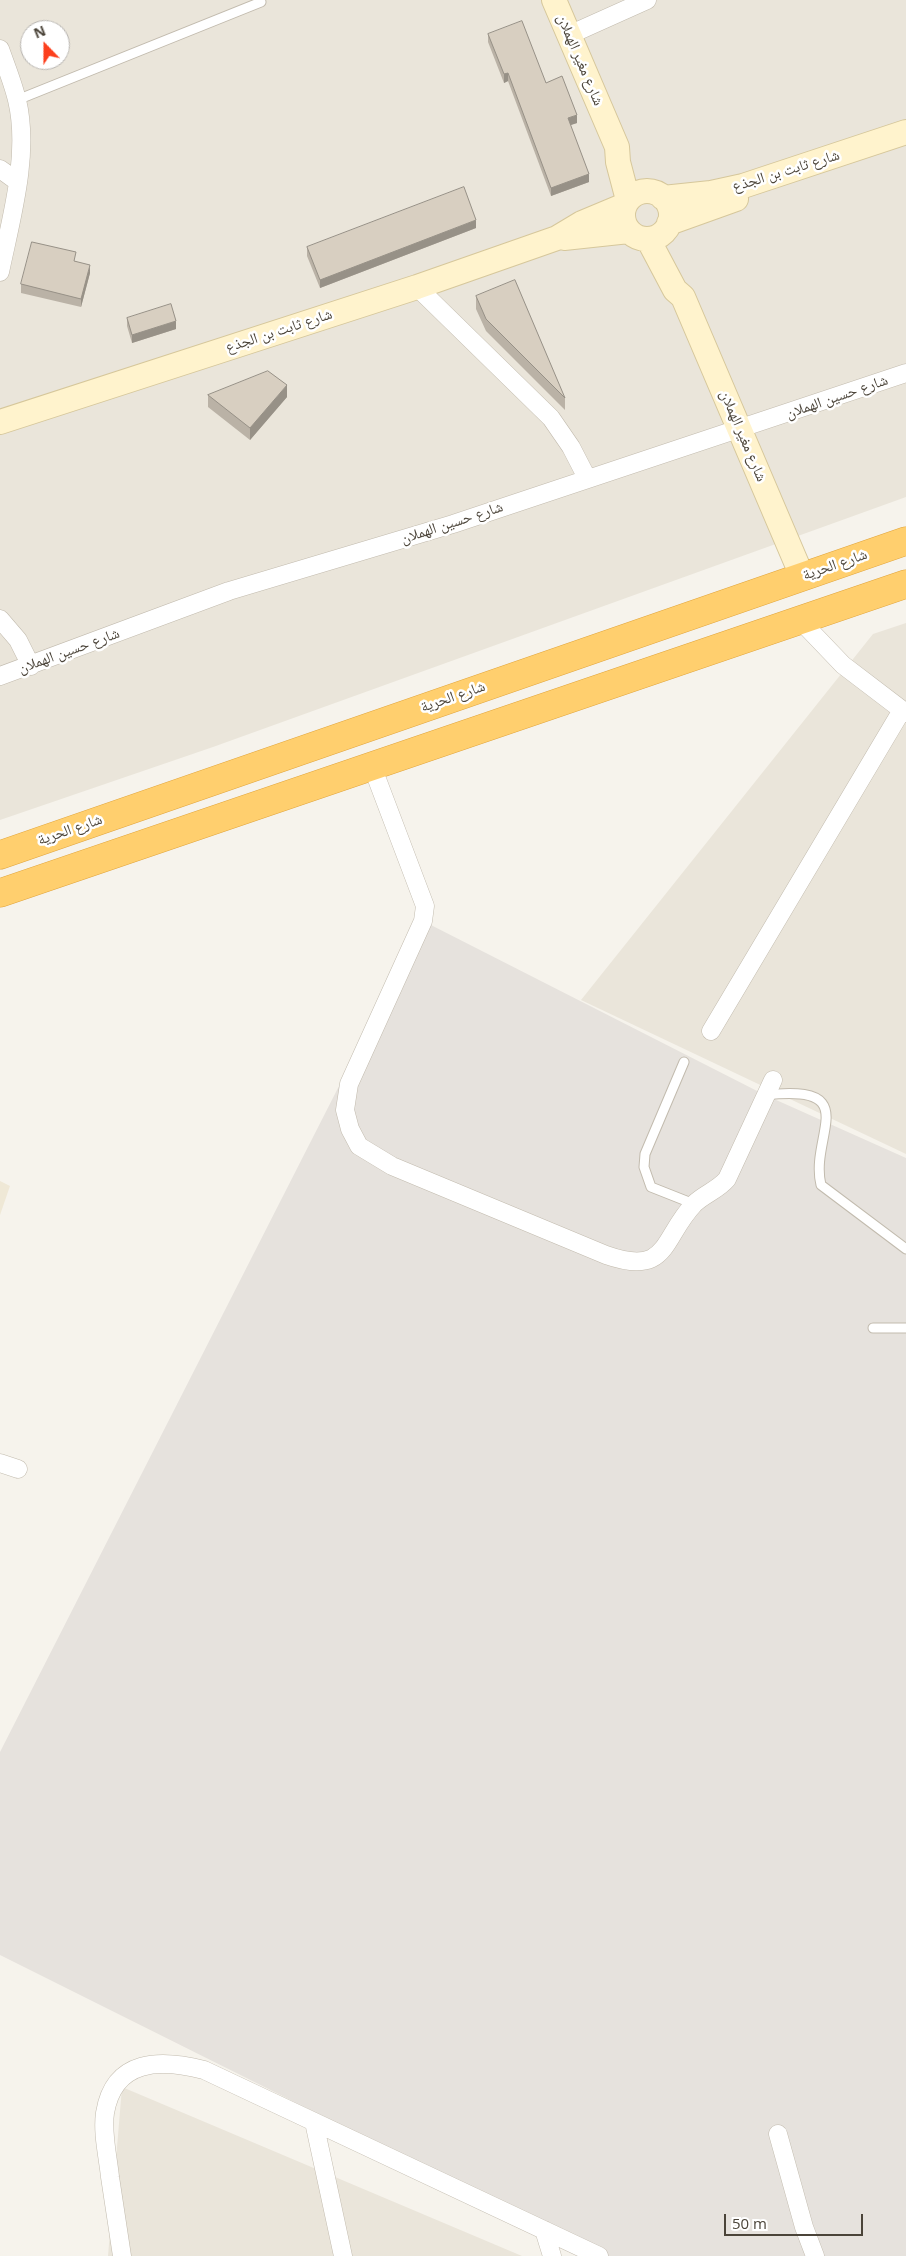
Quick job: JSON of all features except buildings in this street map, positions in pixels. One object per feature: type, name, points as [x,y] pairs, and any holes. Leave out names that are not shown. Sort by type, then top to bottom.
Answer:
[{"type":"highway","name":"شارع الحرية","points":[[0,855],[906,541]]},
{"type":"highway","points":[[0,892],[906,584]]},
{"type":"street","name":"شارع مغير الهملان","points":[[554,0],[617,147],[658,195]]},
{"type":"street","points":[[570,35],[647,0]]},
{"type":"street","points":[[0,49],[17,100],[20,123],[18,182],[0,272]]},
{"type":"street","name":"شارع ثابت بن الجذع","points":[[658,195],[711,193],[744,186],[906,132]]},
{"type":"street","name":"شارع ثابت بن الجذع","points":[[557,238],[653,231],[906,140]]},
{"type":"street","name":"شارع مغير الهملان","points":[[617,147],[618,162],[627,202]]},
{"type":"street","points":[[0,169],[18,182]]},
{"type":"street","points":[[637,194],[658,195],[670,212],[653,231],[623,216],[627,202],[637,194]]},
{"type":"street","name":"شارع ثابت بن الجذع","points":[[0,422],[417,287],[557,238],[582,223],[627,202]]},
{"type":"street","name":"شارع مغير الهملان","points":[[653,231],[683,288],[683,297],[802,576]]},
{"type":"street","points":[[417,287],[551,418],[571,447],[587,478]]},
{"type":"street","name":"شارع حسين الهملان","points":[[0,676],[32,666],[229,591],[453,524],[587,478],[741,430],[906,373]]},
{"type":"street","points":[[0,619],[18,640],[32,666]]},
{"type":"street","points":[[711,1031],[904,711],[843,665],[799,619]]},
{"type":"street","points":[[372,766],[425,906],[423,921],[349,1084],[345,1110],[350,1129],[359,1146],[392,1166],[429,1182],[622,1261],[642,1262],[661,1253],[694,1204],[720,1187],[727,1179],[769,1088]]},
{"type":"street","points":[[0,1463],[18,1469]]},
{"type":"street","points":[[122,2256],[106,2143],[105,2114],[111,2093],[119,2081],[131,2072],[158,2062],[179,2064],[204,2070],[599,2256]]},
{"type":"street","points":[[314,2122],[343,2256]]},
{"type":"street","points":[[778,2134],[804,2227],[815,2256]]},
{"type":"street","points":[[544,2230],[552,2256]]},
{"type":"lane","points":[[17,100],[261,2]]},
{"type":"lane","points":[[684,1062],[645,1154],[644,1167],[651,1187],[694,1204]]},
{"type":"lane","points":[[769,1088],[817,1098],[827,1112],[818,1174],[821,1185],[906,1249]]},
{"type":"lane","points":[[874,1328],[906,1328]]},
{"type":"shaded area","points":[[0,0],[906,0],[906,497],[213,747],[0,820]]},
{"type":"shaded area","points":[[906,623],[906,1154],[581,1000],[873,634]]},
{"type":"shaded area","points":[[423,921],[765,1095],[906,1158],[906,2256],[603,2256],[0,1955],[0,1752]]},
{"type":"shaded area","points":[[0,1181],[10,1186],[0,1215]]},
{"type":"shaded area","points":[[122,2087],[522,2256],[108,2256]]}]
